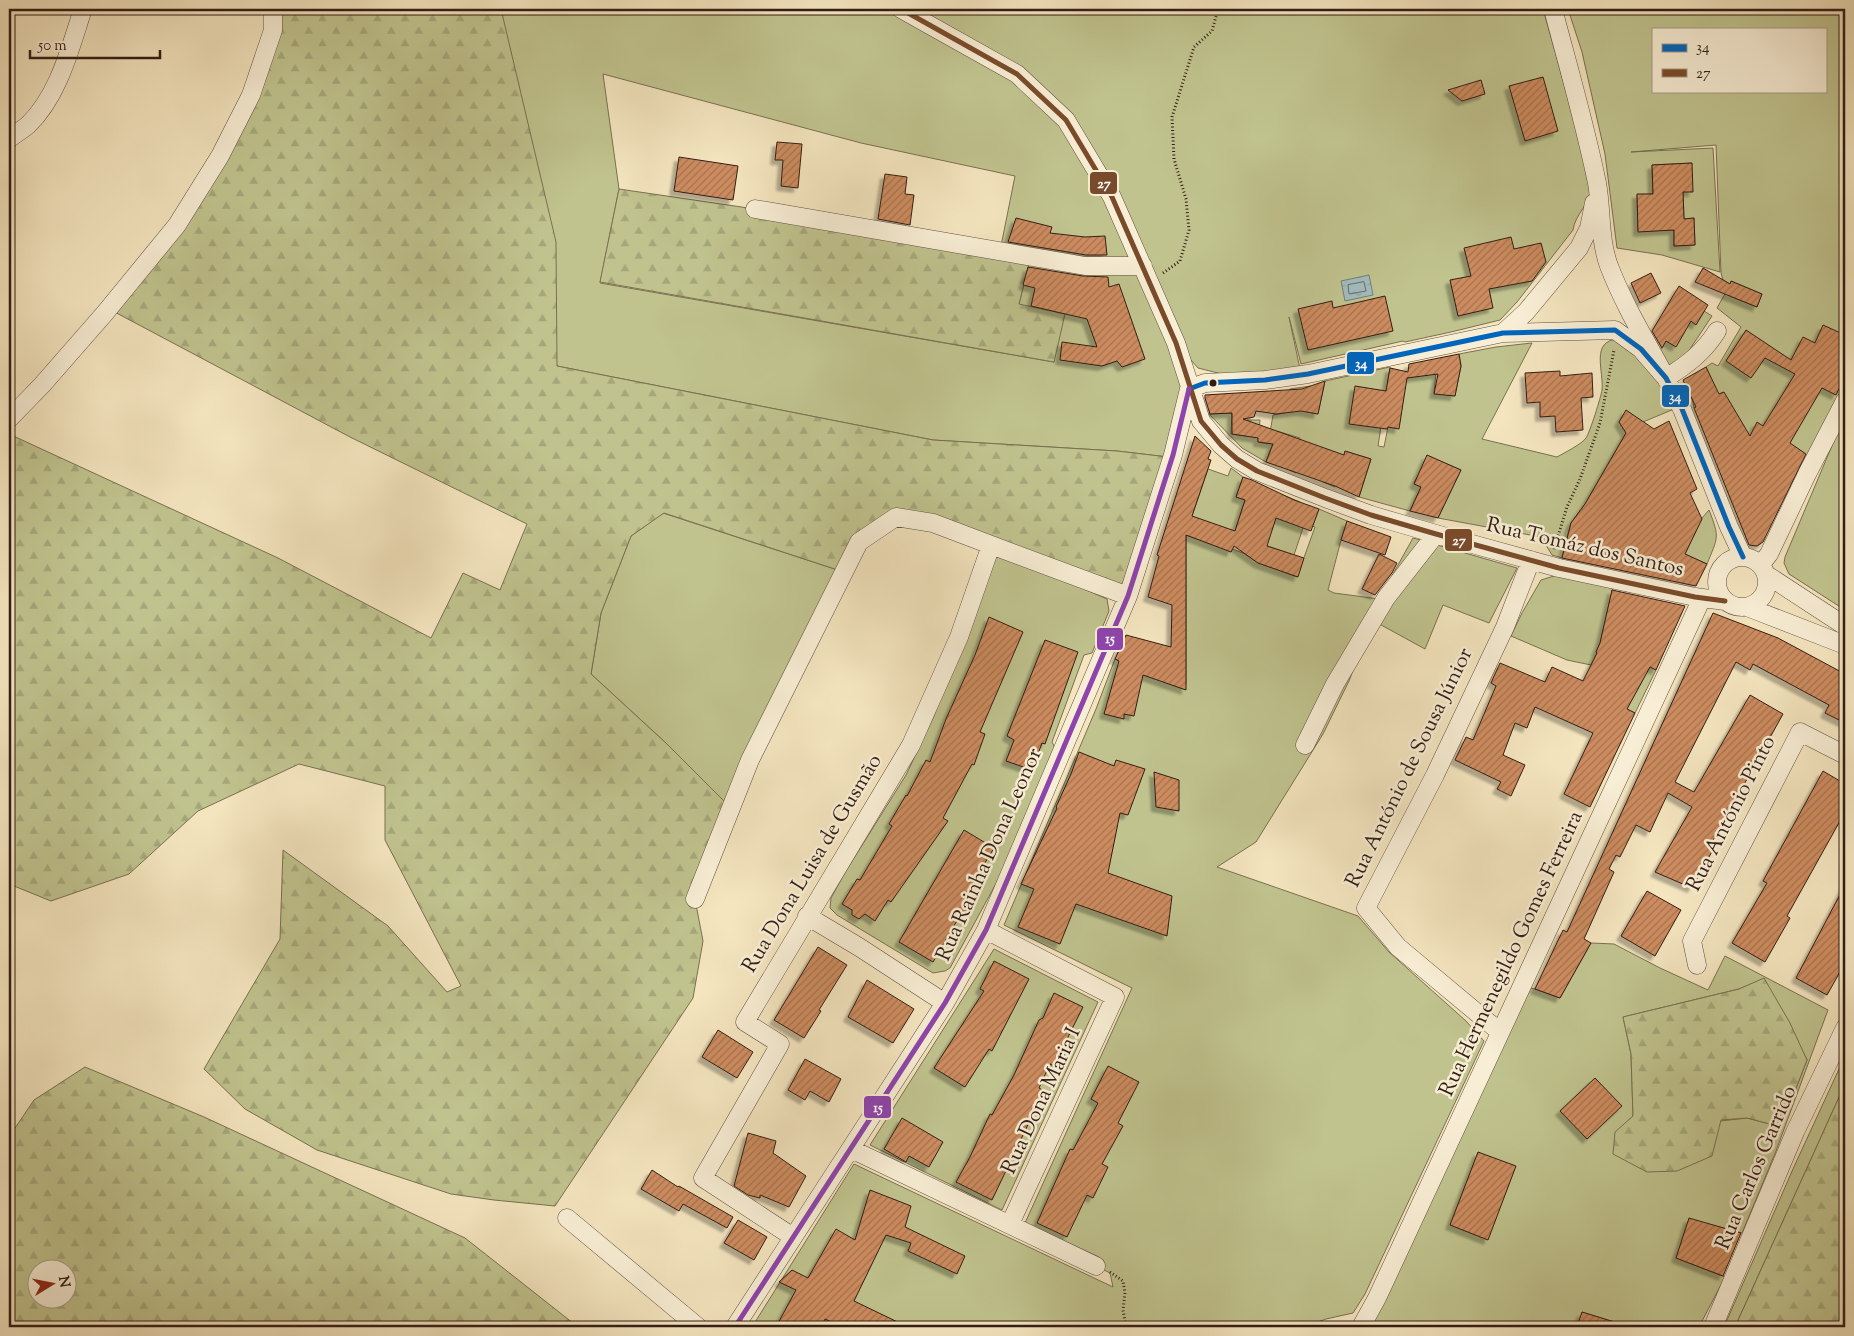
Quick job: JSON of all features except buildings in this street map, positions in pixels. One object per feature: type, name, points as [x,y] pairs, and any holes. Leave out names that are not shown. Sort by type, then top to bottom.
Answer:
[{"type":"street","points":[[9,139],[28,124],[47,100],[66,63],[83,9]]},
{"type":"street","points":[[9,419],[86,335],[177,225],[220,156],[251,95],[273,30],[273,9]]},
{"type":"street","name":"Rua Tomáz dos Santos","points":[[901,9],[1017,74],[1066,120],[1112,197],[1143,266],[1176,343],[1201,422],[1221,445],[1237,459],[1257,471],[1368,514],[1436,534],[1550,566],[1702,598],[1725,601]]},
{"type":"street","points":[[1553,9],[1597,186],[1604,249],[1609,265],[1634,319],[1682,409],[1742,557]]},
{"type":"street","points":[[1503,333],[1526,312],[1579,248],[1593,215],[1597,186]]},
{"type":"street","points":[[754,209],[1085,266],[1143,266]]},
{"type":"street","points":[[1189,388],[1205,384],[1265,380],[1308,374],[1503,333],[1614,330],[1641,349],[1666,378]]},
{"type":"street","points":[[1666,378],[1694,360],[1709,344],[1717,331]]},
{"type":"street","name":"Rua Rainha Dona Leonor","points":[[735,1327],[945,1003],[986,930],[1128,596],[1174,455],[1189,388]]},
{"type":"street","points":[[1747,607],[1757,603],[1764,596],[1768,586],[1764,570],[1769,554],[1807,474],[1845,401]]},
{"type":"street","points":[[695,899],[750,760],[859,542],[896,517],[933,523],[1128,596]]},
{"type":"street","points":[[1305,745],[1335,684],[1386,598],[1436,534]]},
{"type":"street","name":"Rua Dona Luisa de Gusmão","points":[[793,1237],[703,1178],[780,1044],[745,1022],[911,745],[959,637],[991,545]]},
{"type":"street","points":[[1845,626],[1764,570],[1756,560],[1742,557],[1731,559],[1719,573],[1717,584],[1721,596],[1735,607],[1747,607],[1845,645]]},
{"type":"street","name":"Rua António de Sousa Júnior","points":[[1500,1032],[1398,947],[1366,908],[1435,775],[1505,627],[1531,560]]},
{"type":"street","name":"Rua Hermenegildo Gomes Ferreira","points":[[1360,1327],[1377,1298],[1702,598]]},
{"type":"street","name":"Rua António Pinto","points":[[1697,965],[1692,941],[1800,732],[1845,755]]},
{"type":"street","points":[[808,916],[860,947],[945,1003]]},
{"type":"street","name":"Rua Dona Maria I","points":[[986,930],[1115,998],[1010,1224]]},
{"type":"street","name":"Rua Carlos Garrido","points":[[1713,1327],[1795,1132],[1845,1028]]},
{"type":"street","points":[[851,1149],[1096,1266]]},
{"type":"street","points":[[567,1218],[698,1327]]},
{"type":"path","points":[[1150,283],[1180,261],[1189,230],[1186,199],[1174,159],[1172,117],[1194,47],[1212,31],[1218,9]]},
{"type":"path","points":[[1550,566],[1567,507],[1580,479],[1600,423],[1615,348]]},
{"type":"path","points":[[1096,1266],[1122,1281],[1125,1293],[1123,1310],[1126,1327]]},
{"type":"green space","points":[[273,9],[501,9],[556,242],[557,366],[933,440],[1117,451],[1168,457],[1127,591],[896,517],[859,542],[844,572],[664,513],[631,536],[601,613],[591,674],[667,744],[731,808],[695,899],[703,941],[693,998],[555,1206],[451,1194],[317,1150],[245,1109],[204,1069],[280,939],[283,850],[388,926],[447,992],[461,986],[385,840],[385,786],[299,764],[198,811],[129,874],[51,901],[9,884],[9,434],[278,558],[431,638],[463,573],[500,590],[527,524],[350,437],[109,309],[225,147]]},
{"type":"green space","points":[[501,9],[1543,9],[1589,175],[1591,194],[1574,224],[1573,230],[1517,302],[1500,320],[1301,364],[1289,317],[1300,369],[1291,370],[1222,374],[1198,368],[1177,344],[1183,378],[1168,457],[1117,451],[933,440],[557,366]],"holes":[[[603,74],[861,143],[1015,176],[1000,251],[1029,263],[1019,304],[1054,362],[600,283],[619,189]]]},
{"type":"green space","points":[[1568,9],[1845,9],[1845,401],[1805,480],[1783,466],[1756,489],[1723,392],[1694,408],[1692,398],[1715,387],[1706,367],[1712,363],[1718,366],[1741,327],[1717,308],[1726,292],[1730,296],[1757,307],[1762,294],[1731,281],[1730,284],[1723,280],[1721,273],[1716,145],[1631,152],[1713,148],[1720,272],[1662,255],[1617,248],[1605,154],[1582,52]],"holes":[[[1692,163],[1683,192],[1684,219],[1694,218],[1695,245],[1674,246],[1674,230],[1638,231],[1637,195],[1653,194],[1652,165]]]},
{"type":"green space","points":[[619,189],[755,209],[1029,263],[1019,304],[1065,314],[1054,362],[600,282]]},
{"type":"green space","points":[[1704,311],[1712,316],[1674,373],[1660,351],[1678,314],[1696,324]]},
{"type":"green space","points":[[1618,339],[1639,350],[1674,409],[1643,422],[1626,411],[1619,422],[1626,433],[1585,504],[1571,523],[1562,558],[1552,555],[1541,537],[1438,518],[1461,470],[1428,456],[1414,483],[1421,487],[1410,511],[1359,497],[1371,459],[1345,451],[1335,487],[1323,482],[1306,442],[1296,473],[1289,470],[1300,438],[1277,431],[1266,462],[1242,448],[1209,414],[1232,413],[1231,434],[1247,436],[1247,420],[1260,420],[1258,442],[1268,444],[1273,415],[1289,412],[1290,389],[1311,386],[1307,412],[1318,414],[1325,381],[1390,367],[1378,446],[1384,447],[1388,427],[1407,378],[1436,372],[1434,393],[1455,396],[1461,366],[1459,354],[1532,343],[1482,439],[1557,457],[1577,446],[1586,438],[1602,390],[1601,351],[1609,341]]},
{"type":"green space","points":[[1845,415],[1845,610],[1789,574],[1784,563]]},
{"type":"green space","points":[[1231,468],[1243,477],[1236,497],[1245,500],[1229,550],[1231,552],[1232,549],[1243,553],[1259,563],[1297,577],[1315,527],[1312,526],[1319,509],[1347,521],[1328,590],[1334,593],[1379,599],[1413,538],[1517,568],[1489,623],[1443,605],[1425,649],[1372,620],[1349,681],[1323,734],[1256,842],[1217,867],[1358,916],[1389,952],[1466,1021],[1484,1041],[1365,1294],[1353,1313],[1326,1319],[1304,1327],[752,1327],[854,1164],[1113,1287],[1110,1273],[1096,1266],[1099,1257],[1025,1223],[1132,988],[1004,925],[1096,709],[1115,659],[1166,677],[1165,682],[1183,689],[1186,684],[1186,535],[1219,547],[1192,516],[1208,469],[1228,476]]},
{"type":"green space","points":[[1283,495],[1300,502],[1303,528],[1294,555],[1256,542],[1272,530]]},
{"type":"green space","points":[[1709,510],[1715,526],[1716,537],[1714,548],[1707,564],[1685,554],[1702,518]]},
{"type":"green space","points":[[663,513],[844,572],[731,808],[667,744],[591,674],[601,613],[631,536]]},
{"type":"green space","points":[[993,549],[1107,599],[1109,611],[1092,653],[1084,655],[1052,742],[1055,748],[999,878],[950,968],[933,973],[837,915],[830,908],[831,898],[906,775],[934,716]]},
{"type":"green space","points":[[1557,575],[1613,587],[1600,643],[1591,665],[1567,660],[1511,636],[1541,580]]},
{"type":"green space","points":[[1649,666],[1656,670],[1635,713],[1614,703]]},
{"type":"green space","points":[[1591,943],[1614,944],[1708,990],[1725,956],[1828,1010],[1776,1151],[1742,1233],[1689,1219],[1676,1258],[1725,1277],[1699,1327],[1631,1327],[1582,1312],[1577,1327],[1361,1327],[1522,986],[1560,998]],"holes":[[[1764,979],[1807,1060],[1781,1127],[1747,1118],[1615,1133],[1633,1116],[1631,1054],[1623,1017],[1739,989]]]},
{"type":"green space","points":[[994,949],[1098,1002],[1002,1210],[870,1145]]},
{"type":"green space","points":[[1764,978],[1790,1023],[1807,1060],[1781,1127],[1747,1118],[1721,1120],[1712,1156],[1677,1171],[1647,1172],[1613,1154],[1615,1132],[1633,1116],[1631,1054],[1623,1017],[1739,989]]},
{"type":"green space","points":[[1845,1056],[1845,1084],[1735,1327],[1724,1327],[1793,1169]]},
{"type":"green space","points":[[85,1067],[204,1117],[465,1238],[578,1327],[9,1327],[9,1137],[34,1100]]},
{"type":"green space","points":[[1845,1084],[1845,1327],[1735,1327]]},
{"type":"water","points":[[1369,275],[1373,295],[1345,301],[1341,281]]},
{"type":"transit line","name":"27","points":[[901,9],[1017,74],[1066,120],[1112,197],[1176,343],[1201,421],[1221,445],[1237,459],[1257,471],[1325,498],[1371,515],[1436,534],[1559,568],[1695,597],[1725,601]]},
{"type":"transit line","name":"34","points":[[1189,389],[1205,383],[1265,380],[1308,374],[1503,333],[1615,330],[1641,349],[1666,378],[1682,409],[1729,527],[1743,557]]},
{"type":"transit line","name":"15","points":[[735,1327],[945,1003],[986,930],[1128,596],[1173,455],[1189,389]]}]
